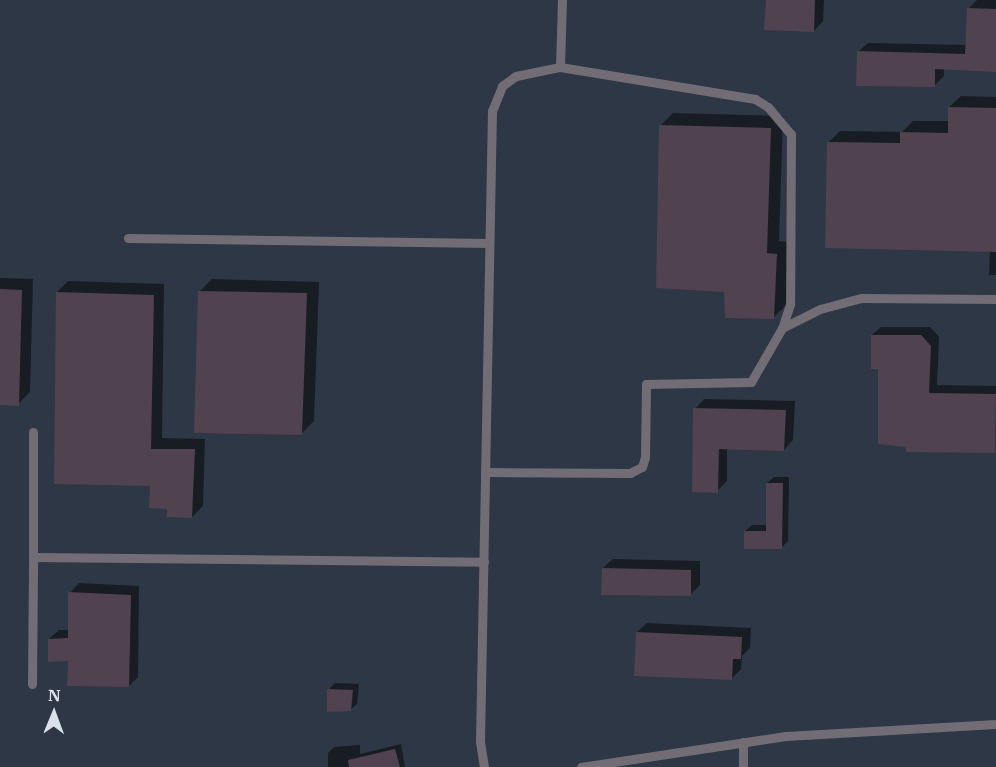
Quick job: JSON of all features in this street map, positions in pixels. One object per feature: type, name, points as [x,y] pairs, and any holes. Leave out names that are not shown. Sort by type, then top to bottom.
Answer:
[{"type":"lane","points":[[560,67],[562,0]]},
{"type":"lane","points":[[484,767],[480,741],[484,562],[485,471],[489,243],[492,111],[502,86],[536,69],[560,67],[755,99],[783,122],[791,134],[790,304],[782,328],[752,382],[646,384],[642,467],[630,473],[485,471]]},
{"type":"lane","points":[[128,238],[489,243]]},
{"type":"lane","points":[[782,328],[820,309],[861,298],[996,299]]},
{"type":"lane","points":[[33,432],[33,684]]},
{"type":"lane","points":[[33,557],[484,562]]},
{"type":"lane","points":[[581,767],[743,742],[996,724]]},
{"type":"lane","points":[[743,742],[743,767]]},
{"type":"building","points":[[766,0],[815,0],[814,32],[764,30]]},
{"type":"building","points":[[967,8],[996,9],[996,72],[935,69],[935,87],[856,86],[857,51],[965,54]]},
{"type":"building","points":[[948,107],[996,108],[996,252],[825,248],[827,142],[900,143],[900,132],[948,133]]},
{"type":"building","points":[[659,125],[771,128],[767,253],[777,254],[774,319],[725,318],[724,292],[656,288]]},
{"type":"building","points":[[0,289],[22,290],[19,406],[0,405]]},
{"type":"building","points":[[198,291],[307,293],[302,435],[194,433]]},
{"type":"building","points":[[56,292],[154,295],[151,449],[195,449],[192,518],[167,517],[167,509],[149,508],[150,486],[54,484]]},
{"type":"building","points":[[871,335],[921,335],[931,346],[929,393],[996,394],[995,453],[906,452],[906,447],[878,444],[878,369],[871,369]]},
{"type":"building","points":[[693,408],[786,410],[784,451],[719,449],[718,493],[692,492]]},
{"type":"building","points":[[766,483],[783,483],[782,549],[744,549],[744,531],[766,531]]},
{"type":"building","points":[[602,568],[691,570],[691,596],[601,595]]},
{"type":"building","points":[[68,592],[131,595],[129,687],[67,686],[68,661],[48,662],[48,639],[68,638]]},
{"type":"building","points":[[636,632],[742,637],[741,659],[733,659],[732,680],[634,676]]},
{"type":"building","points":[[327,689],[353,690],[351,711],[327,712]]},
{"type":"building","points":[[395,749],[400,767],[349,767],[348,760]]}]
